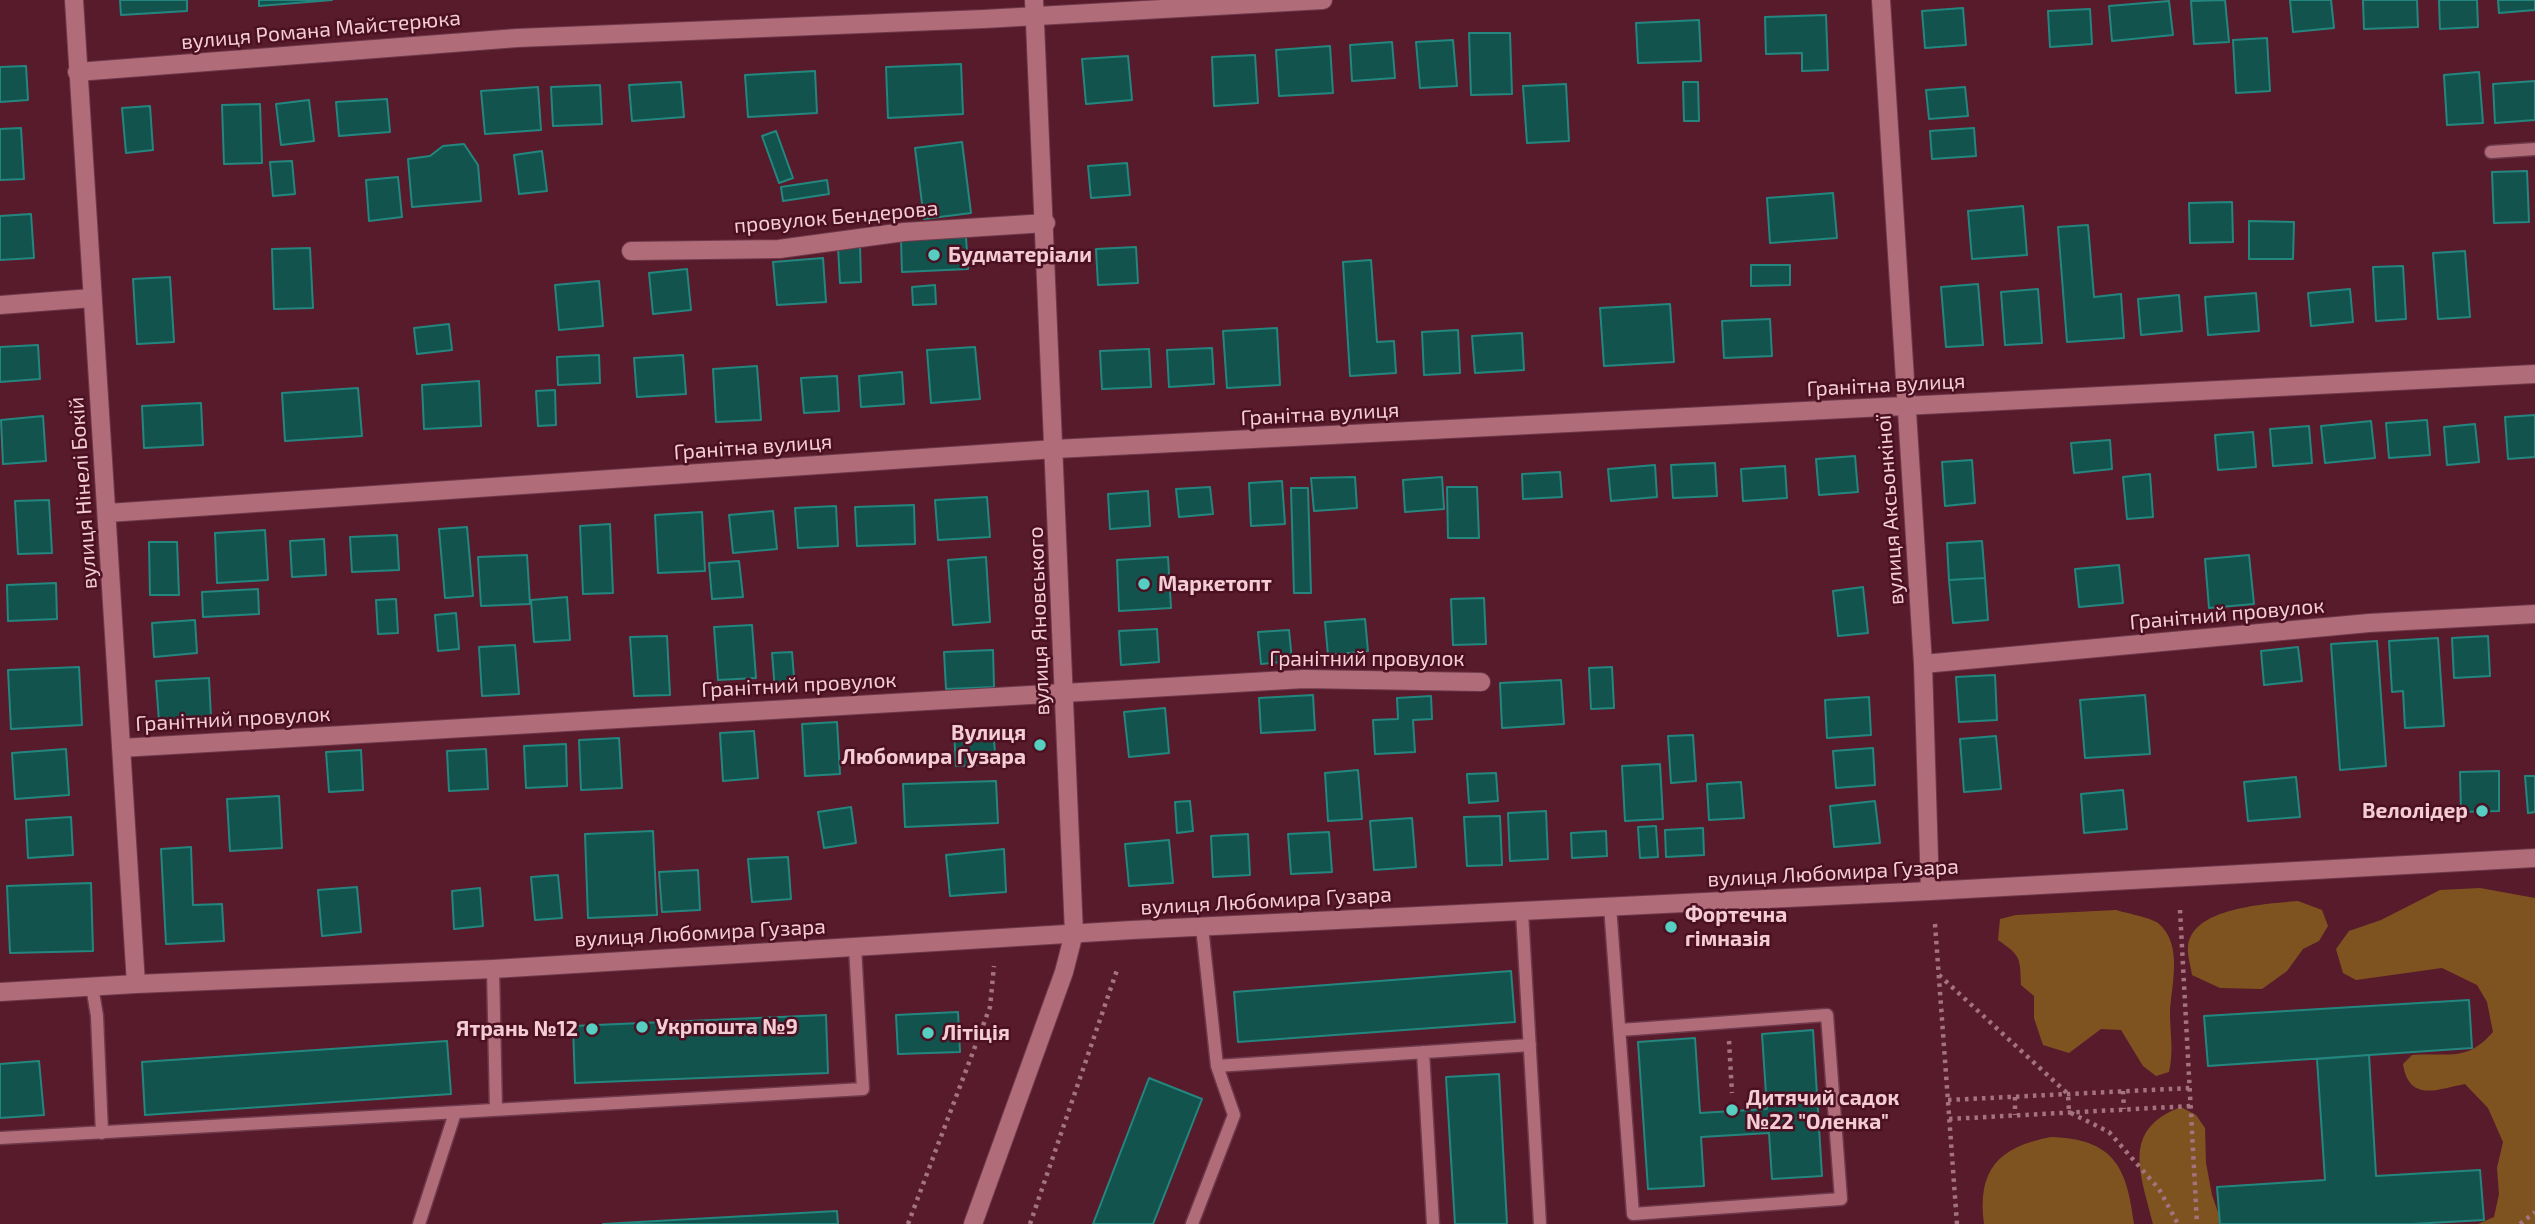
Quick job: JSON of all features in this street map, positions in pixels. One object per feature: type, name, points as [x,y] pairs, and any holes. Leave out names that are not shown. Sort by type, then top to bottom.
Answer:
[{"type":"street","name":"вулиця Нінелі Бокій","points":[[74,0],[136,984]]},
{"type":"street","name":"вулиця Романа Майстерюка","points":[[77,72],[517,38],[1035,8],[1323,0]]},
{"type":"street","name":"вулиця Аксьонкіної","points":[[1881,0],[1923,664],[1930,891]]},
{"type":"street","name":"вулиця Яновського","points":[[973,1224],[1064,972],[1074,933],[1035,8]]},
{"type":"street","name":"провулок Бендерова","points":[[631,251],[779,249],[904,232],[1045,223]]},
{"type":"street","points":[[0,305],[92,298]]},
{"type":"street","name":"Гранітна вулиця","points":[[107,513],[1055,449],[2535,374]]},
{"type":"street","name":"Гранітний провулок","points":[[1923,664],[2369,623],[2535,614]]},
{"type":"street","name":"Гранітний провулок","points":[[121,748],[1304,679],[1481,682]]},
{"type":"street","name":"вулиця Любомира Гузара","points":[[0,992],[493,968],[1074,933],[2535,858]]},
{"type":"lane","points":[[2491,152],[2535,149]]},
{"type":"lane","points":[[1610,906],[1619,1030],[1633,1214],[1841,1199],[1827,1015],[1619,1030]]},
{"type":"lane","points":[[1522,912],[1540,1224]]},
{"type":"lane","points":[[1192,1224],[1234,1115],[1217,1066],[1202,927]]},
{"type":"lane","points":[[0,1138],[863,1089],[855,947]]},
{"type":"lane","points":[[493,968],[496,1110]]},
{"type":"lane","points":[[92,986],[97,1016],[102,1133]]},
{"type":"lane","points":[[1217,1066],[1530,1045]]},
{"type":"lane","points":[[1423,1052],[1433,1224]]},
{"type":"lane","points":[[419,1224],[455,1112]]},
{"type":"path","points":[[2180,910],[2197,1224]]},
{"type":"path","points":[[1934,924],[1957,1224]]},
{"type":"path","points":[[908,1224],[990,1007],[994,966]]},
{"type":"path","points":[[1030,1224],[1116,970]]},
{"type":"path","points":[[1938,975],[2068,1094],[2069,1112]]},
{"type":"path","points":[[1728,1023],[1732,1093]]},
{"type":"path","points":[[1948,1100],[2190,1088]]},
{"type":"path","points":[[2123,1091],[2124,1109]]},
{"type":"path","points":[[2015,1097],[2015,1115]]},
{"type":"path","points":[[1949,1119],[2191,1106]]},
{"type":"path","points":[[2069,1112],[2109,1132],[2160,1189],[2178,1224]]},
{"type":"path","points":[[2519,1224],[2535,1212]]},
{"type":"shaded area","points":[[2480,888],[2535,898],[2535,1224],[2478,1224],[2494,1217],[2499,1194],[2497,1168],[2503,1142],[2488,1108],[2465,1084],[2426,1091],[2418,1089],[2406,1076],[2403,1064],[2412,1055],[2465,1052],[2483,1042],[2493,1032],[2487,1002],[2477,985],[2442,968],[2356,980],[2343,973],[2336,949],[2349,931],[2381,920],[2440,890]]},
{"type":"shaded area","points":[[2298,901],[2322,910],[2328,926],[2319,941],[2303,949],[2287,971],[2262,989],[2220,988],[2192,975],[2188,947],[2192,934],[2202,923],[2233,910]]},
{"type":"shaded area","points":[[2116,910],[2158,923],[2171,942],[2174,966],[2170,1013],[2172,1049],[2169,1072],[2156,1076],[2143,1066],[2121,1030],[2101,1029],[2069,1053],[2043,1045],[2034,1018],[2034,996],[2021,985],[2018,958],[1998,940],[2000,919],[2016,915]]},
{"type":"shaded area","points":[[2181,1107],[2196,1115],[2205,1128],[2206,1163],[2212,1195],[2222,1224],[2153,1224],[2141,1171],[2142,1141],[2149,1128]]},
{"type":"shaded area","points":[[2051,1137],[2090,1143],[2113,1160],[2127,1187],[2134,1224],[1984,1224],[1984,1189],[1995,1164],[2017,1147]]},
{"type":"building","points":[[120,0],[187,0],[187,11],[121,15]]},
{"type":"building","points":[[259,0],[332,0],[259,6]]},
{"type":"building","points":[[2225,0],[2229,42],[2194,44],[2191,1]]},
{"type":"building","points":[[2290,0],[2331,0],[2334,28],[2293,32]]},
{"type":"building","points":[[2363,0],[2417,0],[2418,27],[2364,29]]},
{"type":"building","points":[[2439,0],[2477,0],[2478,27],[2440,29]]},
{"type":"building","points":[[2498,0],[2535,0],[2535,10],[2499,13]]},
{"type":"building","points":[[2169,1],[2173,35],[2112,41],[2109,6]]},
{"type":"building","points":[[1963,8],[1966,45],[1925,48],[1922,11]]},
{"type":"building","points":[[2090,9],[2092,44],[2050,47],[2048,11]]},
{"type":"building","points":[[1826,15],[1828,70],[1802,71],[1802,53],[1766,54],[1765,17]]},
{"type":"building","points":[[1699,20],[1701,61],[1638,63],[1636,23]]},
{"type":"building","points":[[1469,33],[1510,33],[1512,94],[1471,95]]},
{"type":"building","points":[[2267,38],[2270,91],[2236,93],[2233,40]]},
{"type":"building","points":[[1453,40],[1457,86],[1420,88],[1416,42]]},
{"type":"building","points":[[1392,42],[1395,78],[1352,81],[1350,45]]},
{"type":"building","points":[[1330,46],[1333,93],[1279,96],[1276,50]]},
{"type":"building","points":[[1255,55],[1258,103],[1214,106],[1212,57]]},
{"type":"building","points":[[1128,56],[1132,100],[1086,104],[1082,59]]},
{"type":"building","points":[[961,64],[963,114],[888,118],[886,67]]},
{"type":"building","points":[[26,66],[28,100],[0,102],[0,67]]},
{"type":"building","points":[[815,71],[817,113],[748,117],[745,75]]},
{"type":"building","points":[[2479,72],[2483,123],[2447,125],[2444,75]]},
{"type":"building","points":[[2535,81],[2535,120],[2495,123],[2493,84]]},
{"type":"building","points":[[681,82],[684,117],[632,121],[629,85]]},
{"type":"building","points":[[1683,82],[1698,82],[1699,121],[1684,121]]},
{"type":"building","points":[[1566,84],[1569,141],[1527,143],[1523,86]]},
{"type":"building","points":[[600,85],[602,124],[553,126],[551,87]]},
{"type":"building","points":[[538,87],[541,130],[485,134],[481,91]]},
{"type":"building","points":[[1965,87],[1968,116],[1929,119],[1926,90]]},
{"type":"building","points":[[387,99],[390,132],[339,136],[336,102]]},
{"type":"building","points":[[309,100],[314,141],[281,145],[276,104]]},
{"type":"building","points":[[260,104],[262,163],[224,164],[222,105]]},
{"type":"building","points":[[150,106],[153,150],[126,153],[122,108]]},
{"type":"building","points":[[21,128],[24,179],[0,180],[0,129]]},
{"type":"building","points":[[1974,128],[1976,156],[1932,159],[1930,131]]},
{"type":"building","points":[[776,131],[793,178],[779,183],[762,136]]},
{"type":"building","points":[[962,142],[971,213],[924,219],[915,148]]},
{"type":"building","points":[[464,144],[478,165],[481,201],[412,207],[408,159],[430,156],[443,146]]},
{"type":"building","points":[[542,151],[547,191],[519,194],[514,155]]},
{"type":"building","points":[[292,161],[295,194],[273,196],[270,162]]},
{"type":"building","points":[[1127,163],[1130,195],[1091,198],[1088,166]]},
{"type":"building","points":[[2527,171],[2529,222],[2494,223],[2492,172]]},
{"type":"building","points":[[398,177],[402,217],[369,221],[366,180]]},
{"type":"building","points":[[827,180],[829,194],[783,201],[781,187]]},
{"type":"building","points":[[1833,193],[1837,238],[1770,243],[1767,198]]},
{"type":"building","points":[[2232,202],[2233,242],[2190,243],[2189,203]]},
{"type":"building","points":[[2023,206],[2027,255],[1972,259],[1968,211]]},
{"type":"building","points":[[31,214],[34,258],[0,260],[0,216]]},
{"type":"building","points":[[2249,221],[2294,222],[2293,259],[2249,259]]},
{"type":"building","points":[[2088,225],[2094,297],[2121,294],[2124,338],[2067,342],[2058,227]]},
{"type":"building","name":"Будматеріали","points":[[966,237],[968,269],[902,272],[901,240]]},
{"type":"building","points":[[860,246],[861,282],[840,283],[838,247]]},
{"type":"building","points":[[1136,247],[1138,283],[1098,285],[1096,249]]},
{"type":"building","points":[[310,248],[313,308],[274,309],[272,249]]},
{"type":"building","points":[[2465,251],[2470,317],[2438,319],[2433,253]]},
{"type":"building","points":[[823,258],[826,302],[777,305],[773,262]]},
{"type":"building","points":[[1371,260],[1377,342],[1394,341],[1396,373],[1350,376],[1343,262]]},
{"type":"building","points":[[1751,265],[1790,265],[1790,285],[1751,286]]},
{"type":"building","points":[[2403,266],[2406,319],[2376,321],[2373,267]]},
{"type":"building","points":[[687,269],[691,310],[653,314],[649,273]]},
{"type":"building","points":[[170,277],[174,342],[137,344],[133,279]]},
{"type":"building","points":[[599,281],[603,326],[559,330],[555,285]]},
{"type":"building","points":[[1978,284],[1983,345],[1946,347],[1941,287]]},
{"type":"building","points":[[935,285],[936,304],[913,305],[912,287]]},
{"type":"building","points":[[2038,289],[2042,343],[2005,345],[2001,292]]},
{"type":"building","points":[[2350,289],[2353,322],[2311,326],[2308,293]]},
{"type":"building","points":[[2256,293],[2259,331],[2208,335],[2205,297]]},
{"type":"building","points":[[2179,295],[2182,331],[2141,335],[2138,299]]},
{"type":"building","points":[[1670,304],[1674,362],[1604,366],[1600,308]]},
{"type":"building","points":[[1770,319],[1772,356],[1724,358],[1722,321]]},
{"type":"building","points":[[449,324],[452,350],[417,354],[414,328]]},
{"type":"building","points":[[1277,328],[1280,385],[1227,388],[1223,331]]},
{"type":"building","points":[[1458,330],[1460,373],[1424,375],[1422,332]]},
{"type":"building","points":[[1522,333],[1524,370],[1475,373],[1472,336]]},
{"type":"building","points":[[38,345],[40,379],[0,382],[0,347]]},
{"type":"building","points":[[975,347],[980,399],[931,403],[927,350]]},
{"type":"building","points":[[1212,348],[1214,384],[1169,387],[1167,350]]},
{"type":"building","points":[[1149,349],[1151,387],[1102,389],[1100,351]]},
{"type":"building","points":[[599,355],[600,383],[558,385],[557,357]]},
{"type":"building","points":[[683,355],[686,394],[637,397],[634,358]]},
{"type":"building","points":[[757,366],[761,420],[716,422],[713,369]]},
{"type":"building","points":[[902,372],[904,404],[861,407],[859,376]]},
{"type":"building","points":[[837,376],[839,411],[804,413],[801,378]]},
{"type":"building","points":[[479,381],[481,426],[424,429],[422,385]]},
{"type":"building","points":[[358,388],[362,436],[285,441],[282,393]]},
{"type":"building","points":[[555,390],[556,425],[538,426],[536,391]]},
{"type":"building","points":[[201,403],[203,445],[144,448],[142,406]]},
{"type":"building","points":[[2535,415],[2535,457],[2508,459],[2505,417]]},
{"type":"building","points":[[43,416],[46,461],[3,464],[1,420]]},
{"type":"building","points":[[2427,420],[2430,455],[2389,458],[2386,423]]},
{"type":"building","points":[[2371,421],[2375,458],[2325,463],[2321,426]]},
{"type":"building","points":[[2475,424],[2479,462],[2447,465],[2444,427]]},
{"type":"building","points":[[2309,426],[2312,463],[2273,466],[2270,429]]},
{"type":"building","points":[[2253,432],[2256,467],[2218,470],[2215,435]]},
{"type":"building","points":[[2110,440],[2112,469],[2074,473],[2071,443]]},
{"type":"building","points":[[1855,456],[1858,492],[1819,495],[1816,459]]},
{"type":"building","points":[[1972,460],[1975,503],[1945,506],[1942,462]]},
{"type":"building","points":[[1715,463],[1717,496],[1673,498],[1671,465]]},
{"type":"building","points":[[1655,465],[1657,497],[1611,501],[1608,469]]},
{"type":"building","points":[[1785,466],[1787,498],[1743,501],[1741,469]]},
{"type":"building","points":[[1560,472],[1562,497],[1523,499],[1522,474]]},
{"type":"building","points":[[2150,474],[2153,517],[2127,519],[2123,477]]},
{"type":"building","points":[[1355,477],[1357,508],[1314,511],[1311,478]]},
{"type":"building","points":[[1442,477],[1444,509],[1405,512],[1403,480]]},
{"type":"building","points":[[1282,481],[1285,524],[1251,526],[1249,483]]},
{"type":"building","points":[[1210,487],[1213,514],[1179,517],[1176,489]]},
{"type":"building","points":[[1447,487],[1477,487],[1479,538],[1448,538]]},
{"type":"building","points":[[1291,488],[1308,488],[1311,593],[1294,593]]},
{"type":"building","points":[[1148,491],[1150,526],[1110,529],[1108,494]]},
{"type":"building","points":[[987,497],[990,537],[938,540],[935,500]]},
{"type":"building","points":[[49,500],[52,553],[18,554],[15,501]]},
{"type":"building","points":[[914,505],[915,544],[857,546],[855,507]]},
{"type":"building","points":[[836,506],[838,546],[798,548],[795,508]]},
{"type":"building","points":[[773,511],[777,549],[733,553],[729,515]]},
{"type":"building","points":[[702,512],[705,571],[658,573],[655,515]]},
{"type":"building","points":[[610,524],[613,593],[583,594],[580,526]]},
{"type":"building","points":[[467,527],[473,596],[445,598],[439,529]]},
{"type":"building","points":[[265,530],[268,580],[217,583],[215,533]]},
{"type":"building","points":[[397,535],[399,570],[352,572],[350,537]]},
{"type":"building","points":[[324,539],[326,575],[292,577],[290,541]]},
{"type":"building","points":[[1982,541],[1985,578],[1949,580],[1947,543]]},
{"type":"building","points":[[149,542],[177,542],[179,595],[150,595]]},
{"type":"building","points":[[527,555],[530,604],[481,606],[478,557]]},
{"type":"building","points":[[2249,555],[2254,604],[2209,608],[2205,559]]},
{"type":"building","points":[[986,557],[990,622],[953,625],[948,560]]},
{"type":"building","name":"Маркетопт","points":[[1168,557],[1171,608],[1119,611],[1117,560]]},
{"type":"building","points":[[739,561],[743,597],[712,599],[709,563]]},
{"type":"building","points":[[2119,565],[2123,603],[2079,607],[2075,569]]},
{"type":"building","points":[[1985,578],[1988,620],[1953,623],[1949,580]]},
{"type":"building","points":[[56,583],[57,619],[8,621],[7,585]]},
{"type":"building","points":[[1863,587],[1868,633],[1838,636],[1833,591]]},
{"type":"building","points":[[258,589],[259,614],[203,617],[202,592]]},
{"type":"building","points":[[567,597],[570,640],[534,642],[531,600]]},
{"type":"building","points":[[1484,598],[1486,644],[1453,645],[1451,599]]},
{"type":"building","points":[[396,599],[398,633],[378,634],[376,600]]},
{"type":"building","points":[[456,613],[459,649],[438,651],[435,615]]},
{"type":"building","points":[[1365,619],[1368,651],[1328,655],[1325,622]]},
{"type":"building","points":[[195,620],[197,653],[154,657],[152,623]]},
{"type":"building","points":[[752,625],[756,678],[718,680],[714,627]]},
{"type":"building","points":[[1157,629],[1159,662],[1121,665],[1119,631]]},
{"type":"building","points":[[1289,630],[1292,661],[1261,664],[1258,632]]},
{"type":"building","points":[[667,636],[670,695],[634,696],[630,637]]},
{"type":"building","points":[[2488,636],[2490,676],[2454,678],[2452,638]]},
{"type":"building","points":[[2438,638],[2444,726],[2405,728],[2403,691],[2392,692],[2389,641]]},
{"type":"building","points":[[2377,641],[2386,766],[2340,770],[2331,644]]},
{"type":"building","points":[[515,645],[519,694],[482,696],[479,647]]},
{"type":"building","points":[[2298,647],[2302,681],[2264,685],[2261,651]]},
{"type":"building","points":[[993,650],[994,687],[946,689],[944,652]]},
{"type":"building","points":[[792,652],[795,690],[775,691],[772,653]]},
{"type":"building","points":[[79,667],[82,725],[11,729],[8,670]]},
{"type":"building","points":[[1612,667],[1614,708],[1591,709],[1589,668]]},
{"type":"building","points":[[1995,675],[1997,720],[1959,722],[1956,677]]},
{"type":"building","points":[[209,678],[211,718],[159,721],[156,681]]},
{"type":"building","points":[[1561,680],[1564,724],[1502,728],[1500,683]]},
{"type":"building","points":[[1313,695],[1315,730],[1261,733],[1259,698]]},
{"type":"building","points":[[2145,695],[2150,754],[2085,758],[2080,700]]},
{"type":"building","points":[[1431,696],[1432,719],[1413,720],[1415,752],[1375,754],[1373,720],[1398,719],[1397,698]]},
{"type":"building","points":[[1869,697],[1871,735],[1827,738],[1825,700]]},
{"type":"building","points":[[1165,708],[1169,753],[1129,757],[1124,712]]},
{"type":"building","points":[[837,722],[840,774],[805,776],[802,724]]},
{"type":"building","points":[[993,730],[996,764],[956,766],[954,732]]},
{"type":"building","points":[[754,731],[758,778],[723,781],[720,733]]},
{"type":"building","points":[[1693,735],[1696,781],[1671,783],[1668,736]]},
{"type":"building","points":[[1996,736],[2001,789],[1964,792],[1960,739]]},
{"type":"building","points":[[619,738],[622,788],[581,790],[579,740]]},
{"type":"building","points":[[566,744],[567,786],[526,788],[524,746]]},
{"type":"building","points":[[1873,748],[1875,785],[1836,788],[1833,751]]},
{"type":"building","points":[[66,749],[69,795],[15,799],[12,753]]},
{"type":"building","points":[[486,749],[488,789],[449,791],[447,751]]},
{"type":"building","points":[[361,750],[363,790],[329,792],[326,752]]},
{"type":"building","points":[[1660,764],[1663,819],[1625,821],[1622,766]]},
{"type":"building","points":[[1358,770],[1362,819],[1328,821],[1325,773]]},
{"type":"building","points":[[2499,771],[2499,811],[2461,812],[2460,772]]},
{"type":"building","points":[[1496,773],[1498,801],[1469,803],[1467,774]]},
{"type":"building","points":[[2525,776],[2535,776],[2535,812],[2528,813]]},
{"type":"building","points":[[2296,777],[2300,817],[2248,821],[2244,782]]},
{"type":"building","points":[[996,781],[998,823],[905,827],[903,784]]},
{"type":"building","points":[[1741,782],[1744,818],[1709,820],[1707,784]]},
{"type":"building","points":[[2123,790],[2127,829],[2084,833],[2081,794]]},
{"type":"building","points":[[279,796],[282,848],[230,851],[227,799]]},
{"type":"building","points":[[1190,801],[1193,831],[1177,833],[1175,802]]},
{"type":"building","points":[[1875,801],[1880,843],[1834,847],[1830,806]]},
{"type":"building","points":[[851,807],[856,843],[824,848],[818,812]]},
{"type":"building","points":[[1546,811],[1548,859],[1510,861],[1508,813]]},
{"type":"building","points":[[1500,816],[1502,865],[1467,866],[1464,817]]},
{"type":"building","points":[[71,817],[73,855],[28,858],[26,820]]},
{"type":"building","points":[[1412,818],[1416,867],[1374,870],[1370,821]]},
{"type":"building","points":[[1656,826],[1658,857],[1640,858],[1638,827]]},
{"type":"building","points":[[1703,828],[1704,855],[1666,857],[1665,830]]},
{"type":"building","points":[[653,831],[657,915],[588,918],[585,834]]},
{"type":"building","points":[[1606,831],[1607,856],[1572,858],[1571,833]]},
{"type":"building","points":[[1329,832],[1332,872],[1291,874],[1288,834]]},
{"type":"building","points":[[1248,834],[1250,875],[1213,877],[1211,836]]},
{"type":"building","points":[[1169,840],[1173,883],[1129,886],[1125,844]]},
{"type":"building","points":[[191,847],[193,905],[222,904],[224,941],[166,944],[161,849]]},
{"type":"building","points":[[1004,849],[1006,892],[950,896],[946,855]]},
{"type":"building","points":[[788,857],[791,899],[752,902],[748,859]]},
{"type":"building","points":[[698,870],[700,910],[662,912],[659,872]]},
{"type":"building","points":[[558,875],[562,918],[535,920],[531,877]]},
{"type":"building","points":[[91,883],[93,951],[10,953],[7,886]]},
{"type":"building","points":[[357,887],[361,932],[322,936],[318,890]]},
{"type":"building","points":[[480,888],[483,926],[454,929],[452,891]]},
{"type":"building","points":[[1511,971],[1515,1022],[1238,1042],[1234,992]]},
{"type":"building","points":[[2469,1000],[2472,1048],[2208,1066],[2204,1016]]},
{"type":"building","name":"Літіція","points":[[958,1012],[960,1052],[898,1054],[896,1015]]},
{"type":"building","points":[[826,1015],[828,1073],[575,1083],[573,1026]]},
{"type":"building","points":[[1813,1030],[1822,1176],[1772,1179],[1769,1133],[1701,1137],[1704,1186],[1648,1189],[1638,1042],[1695,1038],[1700,1113],[1767,1109],[1762,1034]]},
{"type":"building","points":[[447,1041],[451,1094],[145,1115],[142,1062]]},
{"type":"building","points":[[2369,1055],[2376,1176],[2480,1170],[2484,1220],[2412,1224],[2220,1224],[2217,1187],[2325,1180],[2317,1059]]},
{"type":"building","points":[[39,1061],[44,1115],[0,1118],[0,1064]]},
{"type":"building","points":[[1499,1074],[1507,1224],[1455,1224],[1446,1077]]},
{"type":"building","points":[[1149,1078],[1202,1099],[1153,1224],[1093,1224]]},
{"type":"building","points":[[837,1211],[838,1224],[603,1224]]},
{"type":"place","name":"Будматеріали","points":[[934,255]]},
{"type":"place","name":"Маркетопт","points":[[1144,584]]},
{"type":"place","name":"Вулиця Любомира Гузара","points":[[1040,745]]},
{"type":"place","name":"Велолідер","points":[[2482,811]]},
{"type":"place","name":"Фортечна гімназія","points":[[1671,927]]},
{"type":"place","name":"Укрпошта №9","points":[[642,1027]]},
{"type":"place","name":"Ятрань №12","points":[[592,1029]]},
{"type":"place","name":"Літіція","points":[[928,1033]]},
{"type":"place","name":"Дитячий садок №22 \"Оленка\"","points":[[1732,1110]]}]
